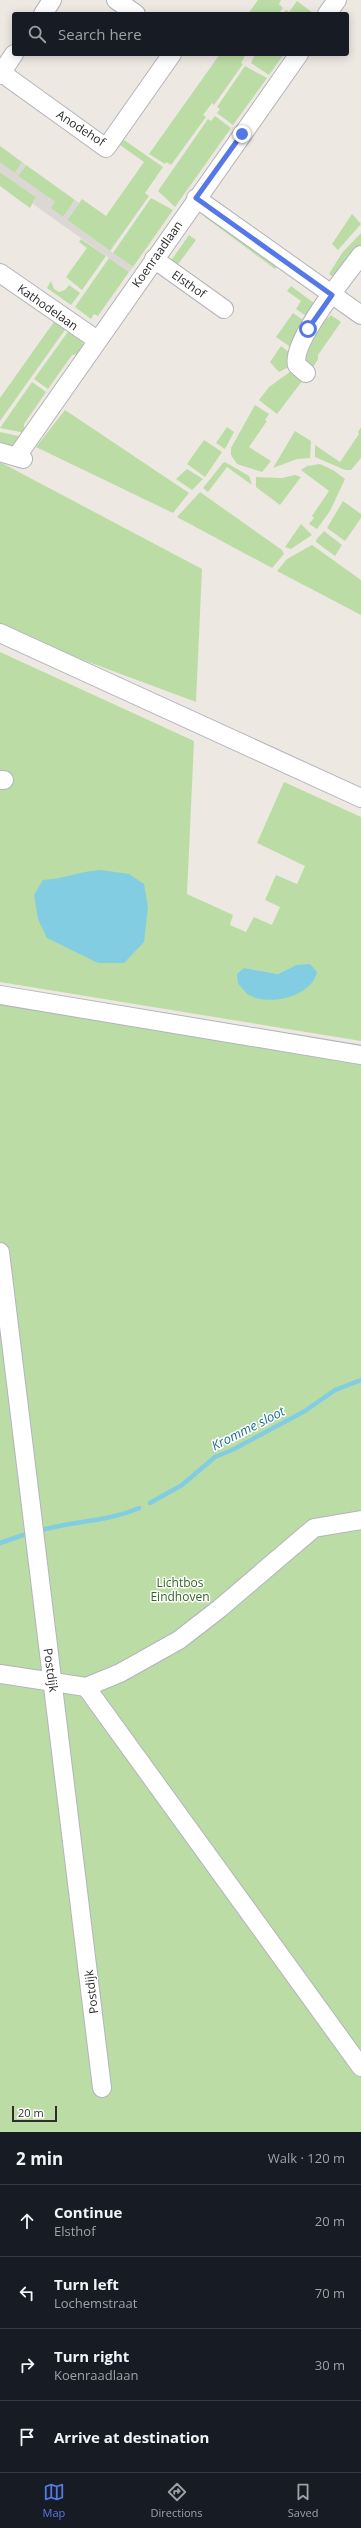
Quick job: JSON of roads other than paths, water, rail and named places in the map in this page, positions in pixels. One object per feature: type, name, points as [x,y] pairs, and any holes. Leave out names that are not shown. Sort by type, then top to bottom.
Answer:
[{"type":"street","points":[[44,12],[52,0]]},
{"type":"street","points":[[116,0],[133,12]]},
{"type":"street","points":[[328,12],[337,0]]},
{"type":"street","points":[[1,74],[9,54]]},
{"type":"street","name":"Anodehof","points":[[1,74],[106,148],[171,56]]},
{"type":"street","name":"Koenraadlaan","points":[[13,455],[97,340],[298,56]]},
{"type":"street","points":[[196,198],[361,315]]},
{"type":"street","points":[[306,373],[297,365],[297,350],[308,329],[361,255]]},
{"type":"street","name":"Elsthof","points":[[154,258],[224,309]]},
{"type":"street","name":"Kathodelaan","points":[[0,273],[97,340]]},
{"type":"street","points":[[0,633],[361,798]]},
{"type":"street","points":[[0,995],[361,1055]]},
{"type":"street","name":"Postdijk","points":[[0,1252],[102,2088]]},
{"type":"street","points":[[0,1674],[86,1687],[120,1673],[179,1640],[219,1609],[314,1528],[361,1520]]},
{"type":"street","points":[[86,1687],[361,2067]]},
{"type":"water","points":[[101,870],[129,874],[144,884],[148,907],[144,942],[124,963],[98,963],[47,938],[38,919],[34,895],[43,880]]},
{"type":"water","points":[[310,964],[317,972],[314,980],[308,987],[290,997],[269,1000],[260,999],[247,994],[238,983],[237,974],[244,968],[278,974],[296,965]]},
{"type":"waterway","name":"Kromme sloot","points":[[150,1503],[182,1485],[215,1457],[232,1450],[305,1411],[335,1390],[361,1380]]},
{"type":"waterway","name":"Kromme sloot","points":[[38,1531],[63,1525],[102,1519],[127,1513],[139,1508]]},
{"type":"waterway","name":"Kromme sloot","points":[[0,1543],[23,1535]]},
{"type":"park label","name":"Lichtbos Eindhoven","points":[[180,1589]]}]
